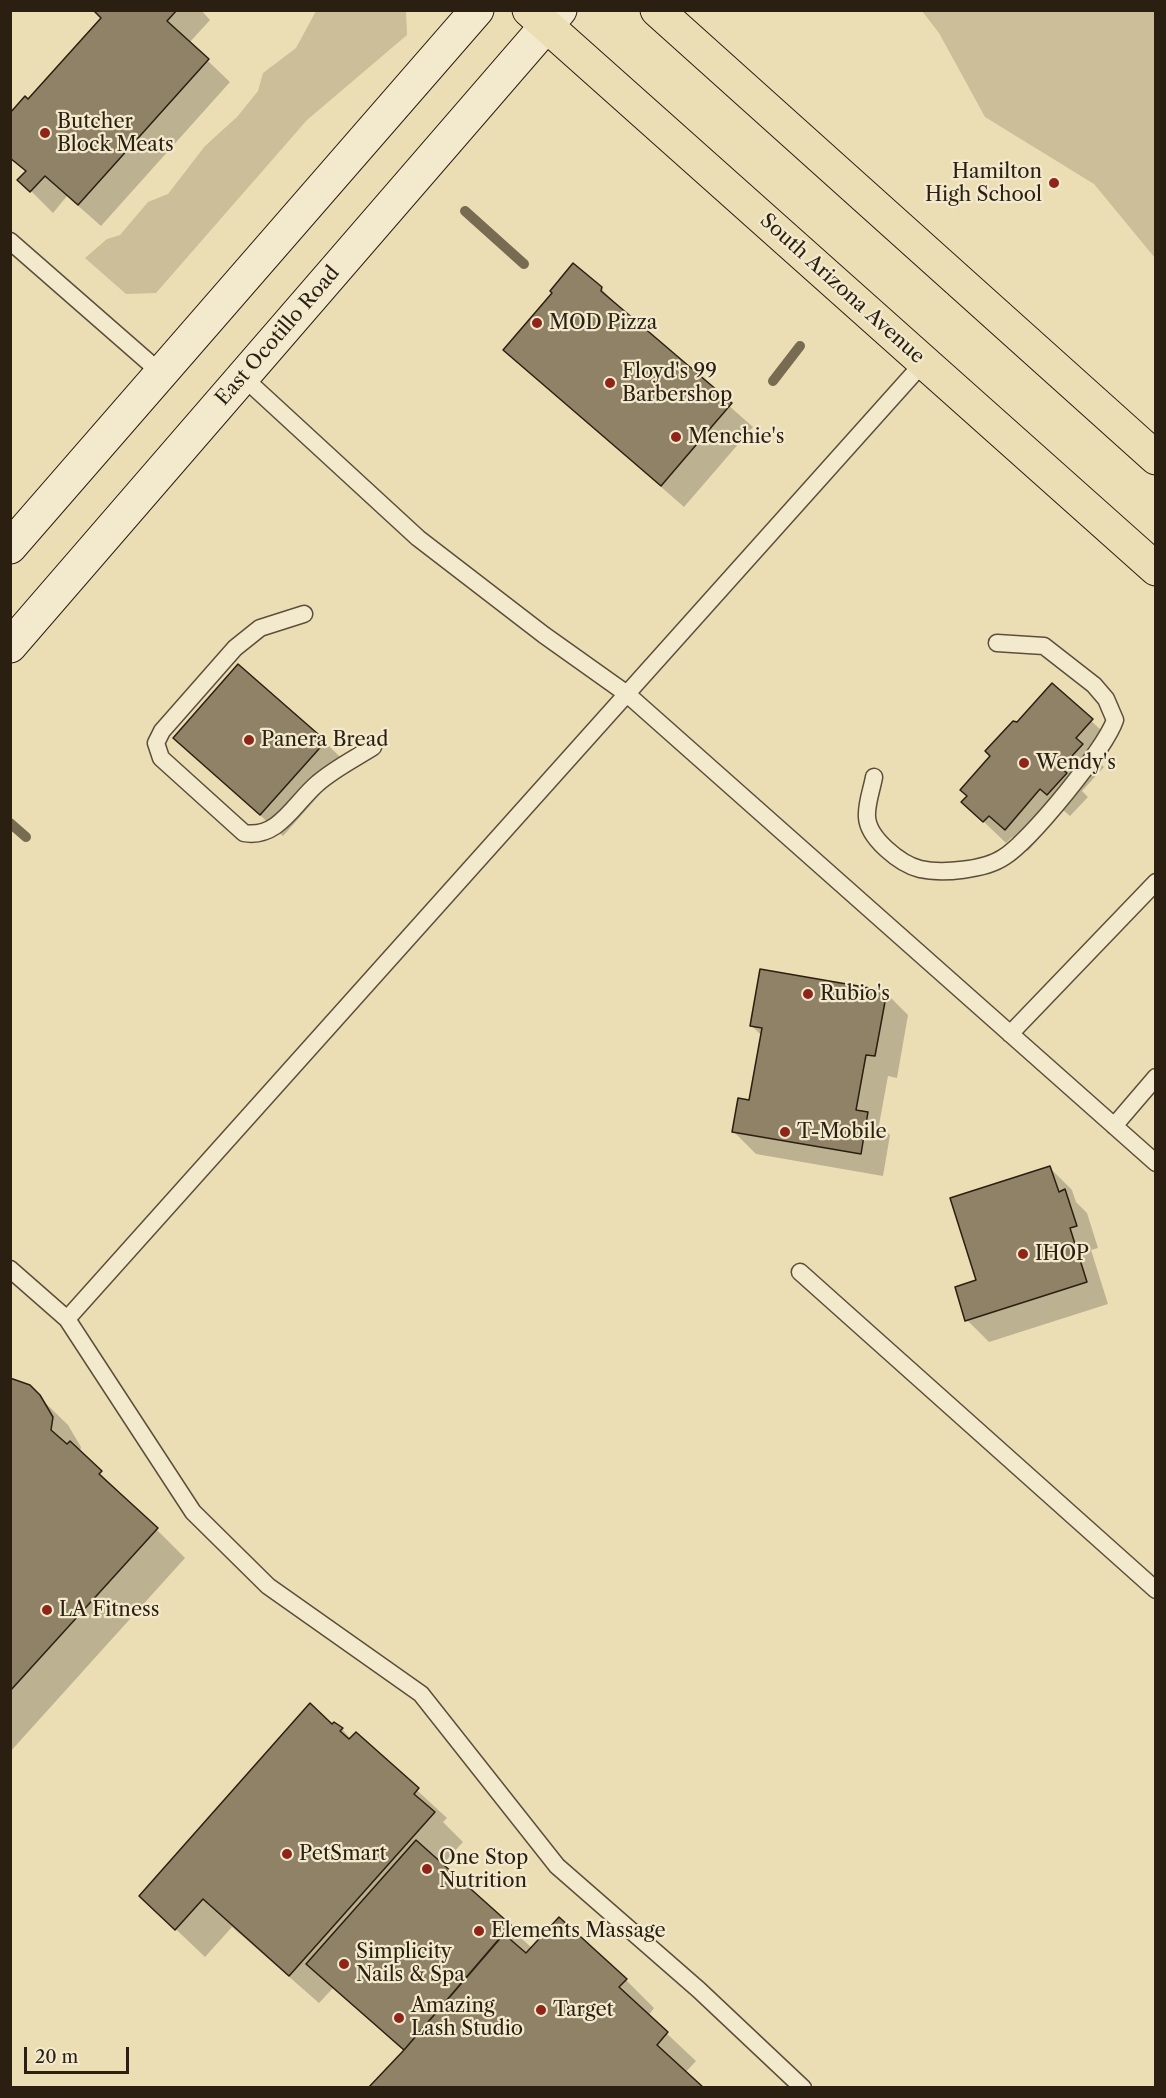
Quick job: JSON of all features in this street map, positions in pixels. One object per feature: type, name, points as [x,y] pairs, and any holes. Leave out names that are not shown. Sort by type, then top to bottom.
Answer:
[{"type":"main road","points":[[10,547],[477,10]]},
{"type":"main road","points":[[657,10],[1155,458]]},
{"type":"main road","name":"South Arizona Avenue","points":[[545,16],[1155,569]]},
{"type":"main road","name":"East Ocotillo Road","points":[[10,646],[243,377],[545,16]]},
{"type":"lane","points":[[10,242],[161,373]]},
{"type":"lane","points":[[67,1319],[924,362]]},
{"type":"lane","points":[[243,377],[418,538],[544,635],[627,694],[1155,1163]]},
{"type":"lane","points":[[304,614],[260,628],[235,648],[162,731],[156,743],[161,758],[244,833],[255,835],[275,826],[317,783],[373,747]]},
{"type":"lane","points":[[874,777],[867,817],[871,830],[878,840],[902,860],[920,869],[960,870],[983,866],[1004,858],[1019,845],[1098,753],[1109,735],[1114,720],[1106,699],[1094,685],[1044,646],[997,643]]},
{"type":"lane","points":[[1010,1034],[1155,882]]},
{"type":"lane","points":[[1114,1126],[1155,1077]]},
{"type":"lane","points":[[10,1269],[67,1319],[193,1512],[268,1586],[421,1694],[557,1866],[699,1990],[803,2088]]},
{"type":"lane","points":[[800,1272],[1155,1590]]},
{"type":"shaded area","points":[[316,11],[406,11],[407,35],[307,120],[156,293],[126,294],[85,258],[107,239],[120,235],[148,202],[168,194],[205,146],[237,117],[258,91],[263,73],[296,48]]},
{"type":"shaded area","points":[[922,11],[1155,11],[1155,258],[1094,184],[985,117],[939,33]]},
{"type":"building","points":[[93,10],[177,10],[167,21],[209,59],[78,205],[45,176],[30,192],[17,180],[26,171],[10,158],[10,113],[25,96],[28,99],[101,18]]},
{"type":"building","points":[[573,263],[602,287],[601,291],[732,403],[661,486],[503,350],[552,293],[550,291]]},
{"type":"building","name":"Panera Bread","points":[[238,664],[326,741],[260,815],[173,738]]},
{"type":"building","points":[[1052,683],[1093,719],[1076,738],[1083,744],[1061,768],[1067,773],[1047,795],[1040,789],[1005,830],[989,816],[983,822],[961,802],[967,796],[960,790],[990,756],[985,751],[1013,721],[1017,722]]},
{"type":"building","points":[[760,969],[887,991],[875,1056],[866,1055],[856,1110],[868,1112],[861,1154],[732,1132],[738,1098],[749,1100],[762,1028],[750,1026]]},
{"type":"building","name":"IHOP","points":[[1050,1166],[1059,1192],[1065,1189],[1077,1226],[1070,1228],[1087,1282],[965,1321],[955,1287],[976,1280],[950,1198]]},
{"type":"building","name":"LA Fitness","points":[[10,1378],[30,1385],[40,1395],[53,1417],[51,1430],[67,1444],[70,1441],[102,1471],[99,1474],[158,1528],[10,1691]]},
{"type":"building","name":"PetSmart","points":[[310,1703],[332,1724],[334,1722],[343,1728],[340,1731],[349,1739],[356,1732],[419,1788],[414,1794],[435,1812],[289,1976],[203,1899],[175,1930],[139,1896]]},
{"type":"building","points":[[416,1840],[511,1925],[404,2050],[306,1964]]},
{"type":"building","name":"Target","points":[[559,1917],[627,1979],[619,1987],[668,2032],[657,2045],[704,2088],[368,2088],[404,2050],[504,1934],[526,1953]]},
{"type":"waterway","points":[[465,211],[524,264]]},
{"type":"waterway","points":[[773,381],[800,346]]},
{"type":"waterway","points":[[10,823],[26,837]]},
{"type":"place","name":"Butcher Block Meats","points":[[45,133]]},
{"type":"place","name":"Hamilton High School","points":[[1054,183]]},
{"type":"place","name":"MOD Pizza","points":[[537,323]]},
{"type":"place","name":"Floyd's 99 Barbershop","points":[[610,383]]},
{"type":"place","name":"Menchie's","points":[[676,437]]},
{"type":"place","name":"Panera Bread","points":[[249,740]]},
{"type":"place","name":"Wendy's","points":[[1024,763]]},
{"type":"place","name":"Rubio's","points":[[808,994]]},
{"type":"place","name":"T-Mobile","points":[[785,1132]]},
{"type":"place","name":"IHOP","points":[[1023,1254]]},
{"type":"place","name":"LA Fitness","points":[[47,1610]]},
{"type":"place","name":"PetSmart","points":[[287,1854]]},
{"type":"place","name":"One Stop Nutrition","points":[[427,1869]]},
{"type":"place","name":"Elements Massage","points":[[479,1931]]},
{"type":"place","name":"Simplicity Nails & Spa","points":[[344,1964]]},
{"type":"place","name":"Target","points":[[541,2010]]},
{"type":"place","name":"Amazing Lash Studio","points":[[399,2018]]}]
